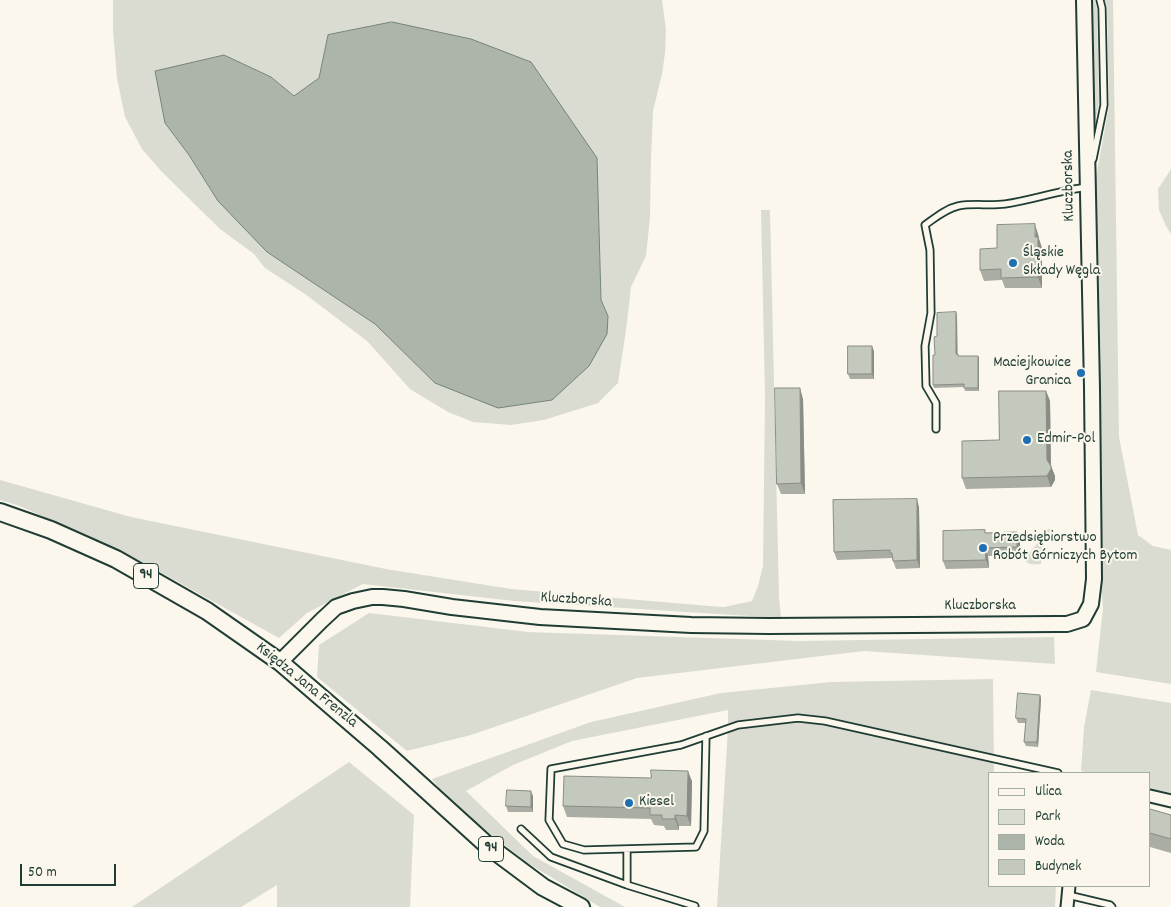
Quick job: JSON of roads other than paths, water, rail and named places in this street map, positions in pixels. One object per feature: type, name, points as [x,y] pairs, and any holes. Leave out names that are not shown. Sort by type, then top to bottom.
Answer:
[{"type":"main road","name":"Księdza Jana Frenzla","points":[[0,512],[51,530],[116,559],[207,611],[280,662],[380,748],[488,846],[543,887],[581,907]]},
{"type":"street","name":"Kluczborska","points":[[280,662],[336,608],[353,601],[372,597],[404,599],[452,607],[540,617],[691,625],[1067,624],[1084,619],[1091,604],[1094,578],[1084,0]]},
{"type":"street","points":[[1151,796],[1171,801]]},
{"type":"street","points":[[1067,907],[1069,890]]},
{"type":"lane","points":[[936,429],[936,403],[926,386],[925,346],[931,313],[930,250],[925,225],[943,212],[958,206],[1002,204],[1030,200],[1088,184],[1104,104],[1102,8],[1100,0]]},
{"type":"lane","points":[[706,736],[704,831],[696,847],[584,850],[563,844],[549,820],[551,769],[681,745],[706,736],[738,725],[798,718],[825,721],[1054,772]]},
{"type":"lane","points":[[521,828],[551,857],[627,885],[695,906]]},
{"type":"lane","points":[[627,885],[628,849]]},
{"type":"lane","points":[[1069,890],[1112,907]]},
{"type":"water","points":[[392,22],[471,39],[531,62],[597,158],[601,300],[608,316],[607,334],[589,366],[552,400],[498,408],[435,383],[375,324],[267,252],[218,201],[189,155],[165,123],[155,71],[224,55],[271,77],[294,96],[319,78],[328,35]]},
{"type":"place","name":"Śląskie Składy Węgla","points":[[1013,263]]},
{"type":"place","name":"Maciejkowice Granica","points":[[1081,373]]},
{"type":"place","name":"Edmir-Pol","points":[[1027,440]]},
{"type":"place","name":"Przedsiębiorstwo Robót Górniczych Bytom","points":[[983,548]]},
{"type":"place","name":"Kiesel","points":[[629,803]]}]
